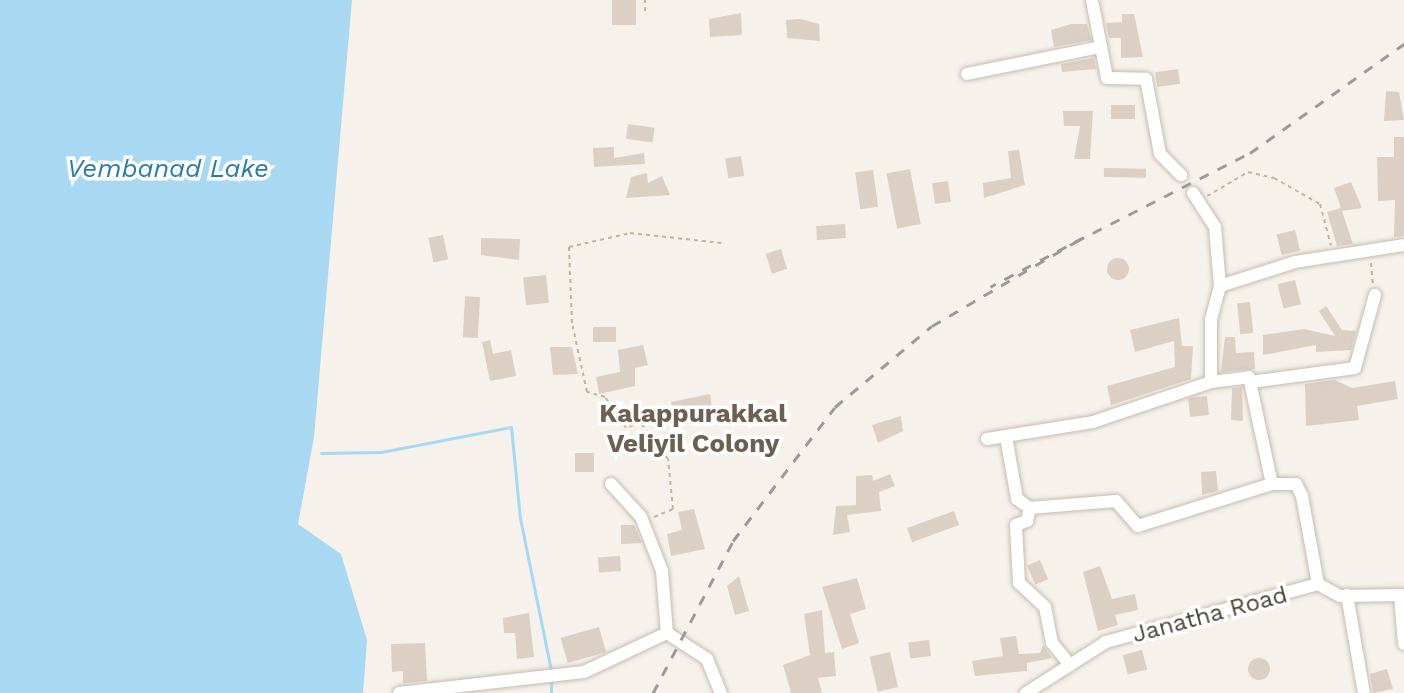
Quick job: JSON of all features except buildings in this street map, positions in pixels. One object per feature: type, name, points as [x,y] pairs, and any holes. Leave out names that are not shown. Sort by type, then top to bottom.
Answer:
[{"type":"street","points":[[1092,0],[1107,78],[1146,79],[1160,154],[1181,175]]},
{"type":"street","points":[[967,74],[1101,47]]},
{"type":"street","points":[[1196,197],[1215,227],[1220,286],[1211,320],[1211,382]]},
{"type":"street","points":[[1220,286],[1333,254],[1404,245]]},
{"type":"street","points":[[987,439],[1093,422],[1211,382],[1251,382],[1355,368],[1375,295]]},
{"type":"street","points":[[1251,382],[1272,484]]},
{"type":"street","points":[[1006,437],[1017,499],[1030,508],[1116,501],[1138,526],[1272,484],[1296,484],[1302,496],[1318,584]]},
{"type":"street","points":[[611,484],[631,506],[662,571],[667,633]]},
{"type":"street","points":[[1030,508],[1027,521],[1016,525],[1019,583],[1045,607],[1052,643],[1070,665]]},
{"type":"street","name":"Janatha Road","points":[[1026,693],[1106,642],[1318,584],[1347,595],[1402,595]]},
{"type":"street","points":[[1347,595],[1364,693]]},
{"type":"street","points":[[1402,595],[1404,644]]},
{"type":"street","points":[[399,693],[584,672],[667,633]]},
{"type":"street","points":[[667,633],[707,659],[721,693]]},
{"type":"path","points":[[645,0],[645,11]]},
{"type":"path","points":[[1196,197],[1248,172],[1274,178],[1320,204],[1333,254]]},
{"type":"path","points":[[631,506],[657,519],[673,509],[668,459],[640,422],[626,428],[605,397],[587,392],[572,323],[569,247],[630,233],[721,243]]},
{"type":"path","points":[[1369,250],[1375,295]]},
{"type":"water","name":"Vembanad Lake","points":[[0,0],[352,0],[314,437],[298,524],[341,554],[367,640],[363,693],[0,693]]},
{"type":"waterway","points":[[321,453],[381,452],[511,427],[520,518],[551,671]]},
{"type":"waterway","points":[[551,678],[551,693]]},
{"type":"railway","points":[[1075,242],[1250,153],[1404,44]]},
{"type":"railway","points":[[653,693],[733,541],[835,407],[932,326],[1084,237],[990,287]]},
{"type":"district","name":"Kalappurakkal Veliyil Colony","points":[[693,429]]}]
